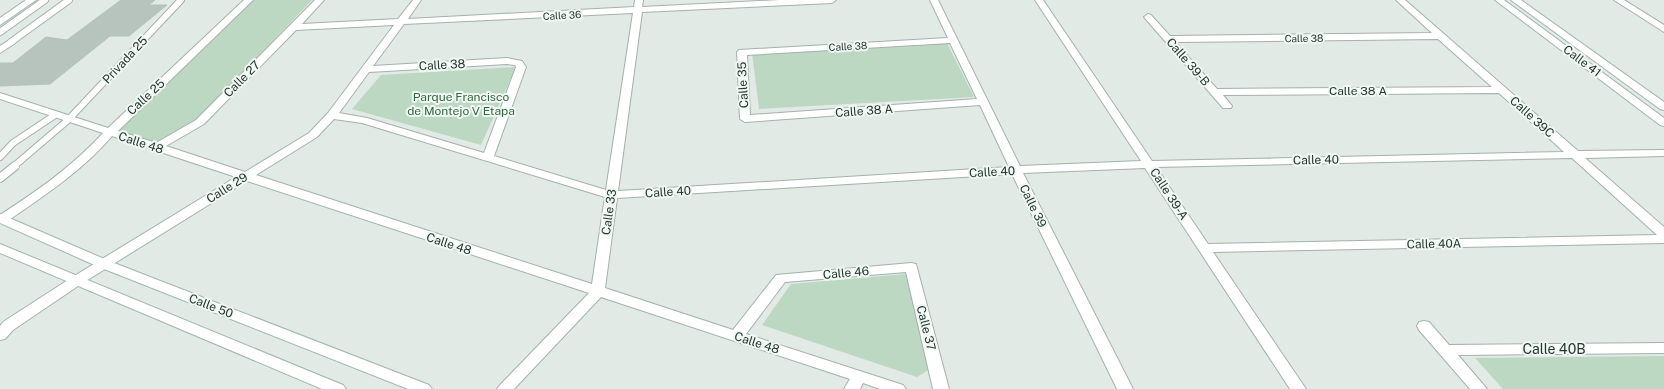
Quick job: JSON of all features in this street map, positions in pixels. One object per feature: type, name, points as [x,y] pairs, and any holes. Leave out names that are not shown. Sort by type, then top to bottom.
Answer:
[{"type":"street","points":[[0,22],[32,0]]},
{"type":"street","name":"Calle 25","points":[[1,218],[48,188],[98,146],[109,133],[249,0]]},
{"type":"street","name":"Calle 27","points":[[156,148],[200,122],[320,0]]},
{"type":"street","name":"Calle 29","points":[[0,335],[8,326],[76,281],[313,135],[332,115],[417,0]]},
{"type":"street","name":"Calle 36","points":[[293,27],[400,22],[638,6],[832,0]]},
{"type":"street","name":"Calle 39","points":[[934,0],[1016,170],[1125,389]]},
{"type":"street","name":"Calle 39-A","points":[[1039,0],[1298,389]]},
{"type":"street","name":"Calle 39C","points":[[1400,0],[1664,234]]},
{"type":"street","name":"Calle 41","points":[[1499,0],[1664,123]]},
{"type":"street","name":"Calle 41","points":[[1515,0],[1664,107]]},
{"type":"street","points":[[1618,0],[1664,29]]},
{"type":"street","name":"Calle 33","points":[[598,292],[638,6]]},
{"type":"street","name":"Calle 39-B","points":[[1148,18],[1227,106]]},
{"type":"street","name":"Calle 38","points":[[1168,39],[1441,36]]},
{"type":"street","name":"Calle 38","points":[[742,52],[954,40]]},
{"type":"street","points":[[0,50],[11,42]]},
{"type":"street","name":"Calle 35","points":[[742,52],[745,119]]},
{"type":"street","name":"Calle 38","points":[[365,69],[507,61],[519,62],[522,68],[488,158]]},
{"type":"street","name":"Calle 38 A","points":[[1214,92],[1502,90]]},
{"type":"street","name":"Calle 48","points":[[0,96],[68,120],[736,336],[856,383],[898,389]]},
{"type":"street","name":"Calle 38 A","points":[[745,119],[983,102]]},
{"type":"street","name":"Calle 40","points":[[332,115],[363,120],[611,195],[1016,170],[1149,164],[1664,153]]},
{"type":"street","name":"Calle 50","points":[[1,218],[104,264],[424,389]]},
{"type":"street","name":"Calle 40A","points":[[1203,248],[1664,239]]},
{"type":"street","points":[[0,248],[338,389]]},
{"type":"street","name":"Calle 46","points":[[736,336],[781,278],[911,268]]},
{"type":"street","name":"Calle 37","points":[[911,268],[941,389]]},
{"type":"street","points":[[505,389],[598,292]]},
{"type":"street","points":[[1424,326],[1479,389]]},
{"type":"street","name":"Calle 40B","points":[[1444,350],[1664,348]]},
{"type":"lane","points":[[0,32],[45,0]]},
{"type":"lane","points":[[11,42],[69,0]]},
{"type":"lane","name":"Privada 25","points":[[68,120],[181,0]]},
{"type":"lane","points":[[0,157],[13,143],[55,115]]},
{"type":"lane","points":[[0,178],[68,120]]},
{"type":"green space","points":[[252,0],[312,0],[197,120],[160,145],[112,132]]},
{"type":"green space","points":[[947,43],[974,97],[759,109],[752,53]]},
{"type":"green space","name":"Parque Francisco de Montejo V Etapa","points":[[516,67],[481,145],[352,109],[381,75]]},
{"type":"green space","points":[[906,274],[930,369],[917,377],[762,325],[791,284]]},
{"type":"green space","points":[[1664,356],[1664,389],[1503,389],[1475,358]]},
{"type":"building","points":[[121,0],[155,0],[149,5],[167,5],[129,36],[110,36],[50,84],[0,86],[0,63],[13,63],[46,37],[67,40]]}]
